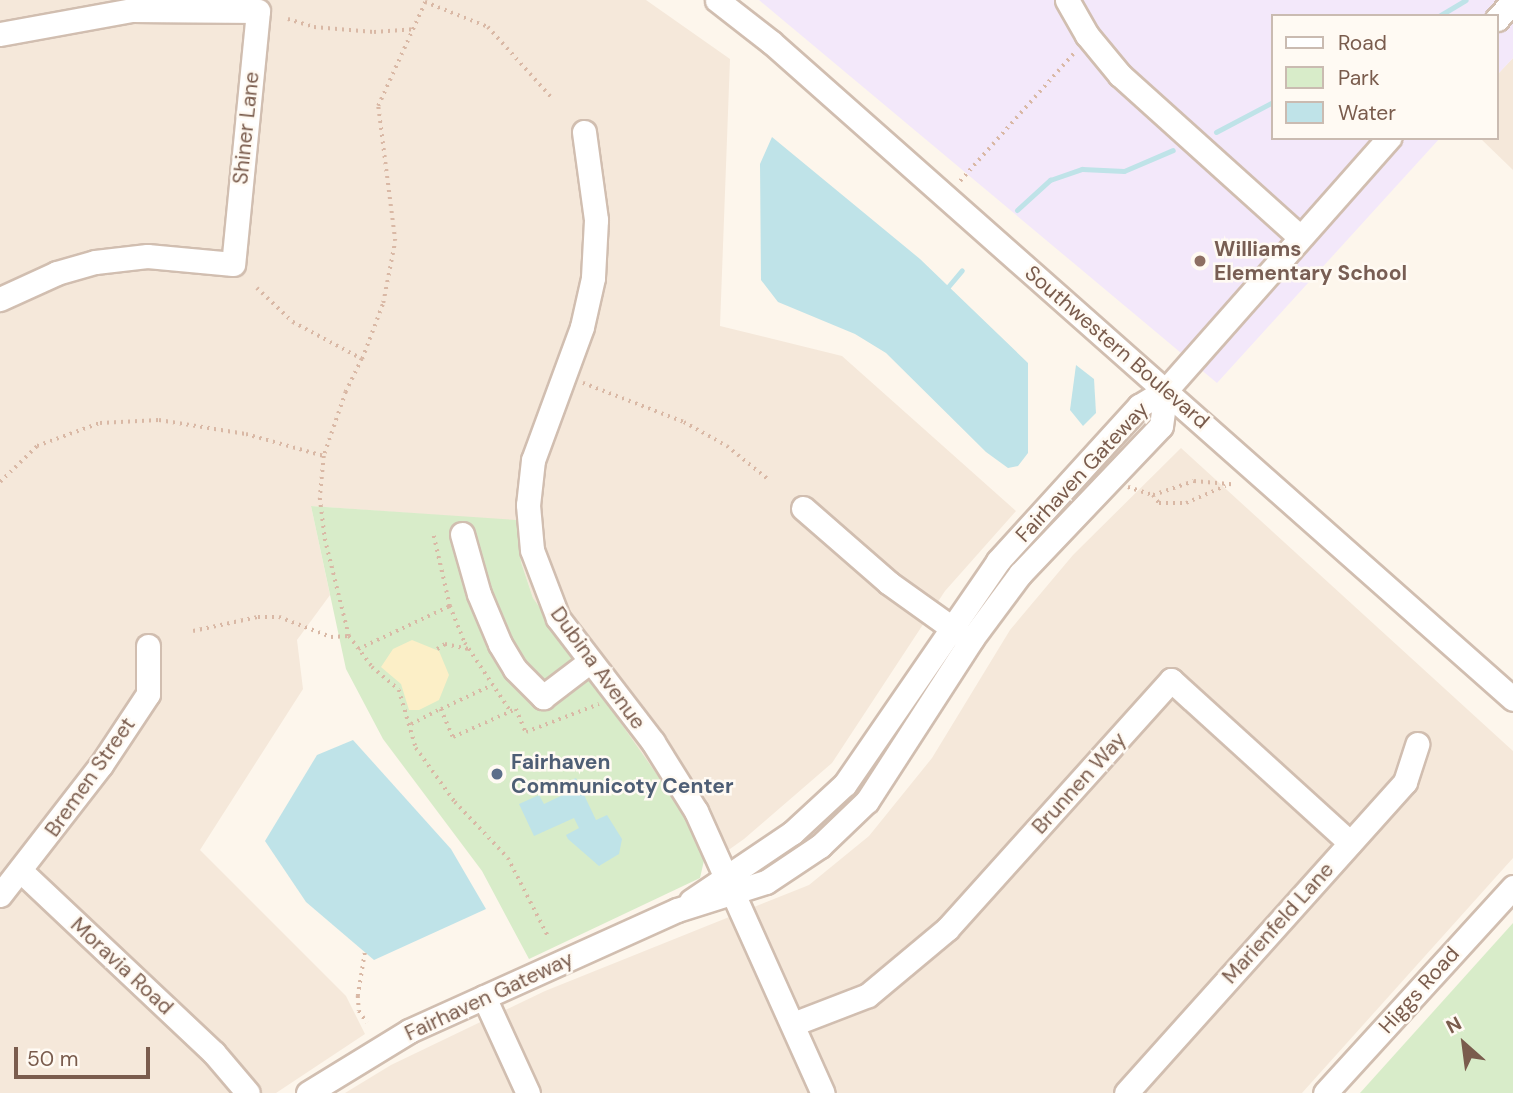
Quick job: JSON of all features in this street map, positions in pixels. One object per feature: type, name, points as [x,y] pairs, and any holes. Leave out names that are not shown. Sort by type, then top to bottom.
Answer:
[{"type":"street","name":"Southwestern Boulevard","points":[[717,0],[771,42],[1513,699]]},
{"type":"street","points":[[1067,0],[1087,35],[1120,75],[1300,237]]},
{"type":"street","points":[[1499,17],[1513,1]]},
{"type":"street","name":"Shiner Lane","points":[[0,34],[132,10],[258,11],[233,264],[147,256],[95,262],[57,273],[0,299]]},
{"type":"street","name":"Dubina Avenue","points":[[584,132],[596,220],[593,278],[582,327],[539,438],[528,505],[532,550],[546,595],[589,662],[668,764],[730,886],[823,1093]]},
{"type":"street","points":[[1166,390],[1387,140]]},
{"type":"street","name":"Fairhaven Gateway","points":[[730,886],[845,784],[998,561],[1139,406],[1166,390]]},
{"type":"street","name":"Fairhaven Gateway","points":[[308,1093],[364,1056],[484,997],[730,886],[790,869],[867,802],[971,640],[1020,574],[1161,426],[1166,390]]},
{"type":"street","points":[[803,508],[889,583],[950,628],[971,640]]},
{"type":"street","points":[[462,534],[472,574],[500,644],[515,669],[543,697],[589,662]]},
{"type":"street","name":"Bremen Street","points":[[0,895],[22,872],[148,694],[148,646]]},
{"type":"street","name":"Brunnen Way","points":[[793,1024],[869,995],[947,929],[1171,680],[1350,843]]},
{"type":"street","name":"Marienfeld Lane","points":[[1126,1093],[1405,782],[1417,744]]},
{"type":"street","name":"Moravia Road","points":[[22,872],[214,1053],[248,1093]]},
{"type":"street","name":"Higgs Road","points":[[1325,1093],[1513,887]]},
{"type":"street","points":[[484,997],[528,1093]]},
{"type":"path","points":[[548,936],[508,859],[455,802],[416,748],[399,690],[358,649],[349,636],[320,498],[324,456],[346,392],[362,359],[383,303],[395,241],[378,106],[425,1],[488,27],[552,97]]},
{"type":"path","points":[[288,19],[314,27],[374,32],[413,29]]},
{"type":"path","points":[[960,181],[1077,50],[1072,39]]},
{"type":"path","points":[[257,288],[293,322],[362,359]]},
{"type":"path","points":[[578,381],[684,422],[727,446],[769,481]]},
{"type":"path","points":[[0,482],[37,446],[100,423],[159,420],[246,434],[324,456]]},
{"type":"path","points":[[1153,495],[1194,481],[1225,486]]},
{"type":"path","points":[[1127,485],[1153,495],[1159,503],[1186,503],[1232,484]]},
{"type":"path","points":[[434,536],[450,606],[469,650],[511,712]]},
{"type":"path","points":[[358,649],[450,606]]},
{"type":"path","points":[[193,631],[258,617],[279,617],[331,637],[349,636]]},
{"type":"path","points":[[437,649],[445,644],[469,650]]},
{"type":"path","points":[[411,724],[492,685]]},
{"type":"path","points":[[441,709],[453,737],[516,709],[526,732],[599,704]]},
{"type":"path","points":[[365,953],[358,996],[367,1023]]},
{"type":"shaded area","points":[[0,0],[646,0],[730,59],[720,326],[842,356],[1016,511],[945,591],[832,763],[744,839],[706,866],[705,856],[533,598],[521,562],[517,521],[311,506],[330,595],[297,640],[303,689],[200,850],[346,996],[365,1034],[276,1093],[0,1093]]},
{"type":"shaded area","name":"Williams Elementary School","points":[[759,0],[1513,0],[1513,58],[1499,73],[1499,14],[1272,14],[1272,140],[1438,140],[1217,383]]},
{"type":"shaded area","points":[[1513,58],[1513,170],[1482,140],[1499,140],[1499,73]]},
{"type":"shaded area","points":[[1181,448],[1513,751],[1513,858],[1302,1093],[345,1093],[391,1065],[545,991],[809,885],[869,836],[932,758],[1010,630],[1073,555]]},
{"type":"green space","points":[[311,506],[517,520],[521,562],[533,598],[672,796],[705,856],[700,878],[529,959],[482,871],[383,739],[346,669]]},
{"type":"green space","points":[[1513,923],[1513,1093],[1360,1093]]},
{"type":"sand","points":[[412,640],[439,651],[449,675],[439,700],[419,710],[409,710],[401,684],[381,667],[393,649]]},
{"type":"water","points":[[772,137],[920,259],[1028,363],[1028,453],[1018,466],[1008,468],[986,452],[886,353],[855,334],[778,302],[761,280],[760,164]]},
{"type":"water","points":[[1076,365],[1094,379],[1096,413],[1083,426],[1070,410]]},
{"type":"water","points":[[353,740],[451,849],[486,909],[374,960],[306,902],[265,841],[317,755]]},
{"type":"water","points":[[576,778],[596,820],[607,815],[622,839],[619,854],[599,866],[568,839],[566,835],[579,828],[574,818],[534,836],[519,804],[539,795],[544,804],[569,792],[565,783]]},
{"type":"waterway","points":[[1442,14],[1466,0]]},
{"type":"waterway","points":[[1216,132],[1272,103]]},
{"type":"waterway","points":[[1017,210],[1050,180],[1082,169],[1124,171],[1173,150]]},
{"type":"waterway","points":[[947,288],[962,270]]},
{"type":"place","name":"Williams Elementary School","points":[[1200,261]]},
{"type":"place","name":"Fairhaven Communicoty Center","points":[[497,774]]}]
